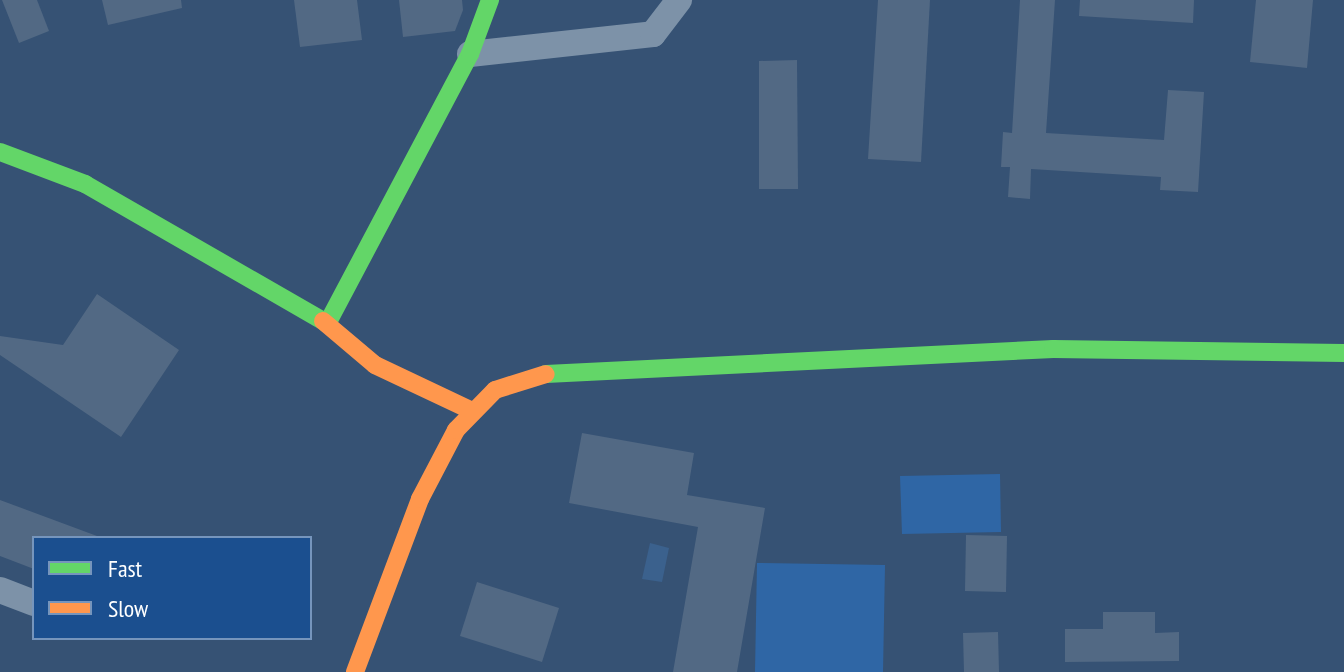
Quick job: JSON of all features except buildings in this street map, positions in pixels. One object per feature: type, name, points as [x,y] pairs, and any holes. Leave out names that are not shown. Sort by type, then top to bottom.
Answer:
[{"type":"street","points":[[327,324],[470,54],[490,0]]},
{"type":"street","points":[[470,54],[653,34],[679,0]]},
{"type":"street","points":[[0,152],[85,184],[327,324],[375,365],[470,410]]},
{"type":"street","points":[[355,672],[420,499],[470,410],[495,390],[548,374],[631,367],[1053,349],[1344,353]]},
{"type":"street","points":[[0,590],[32,602]]},
{"type":"shaded area","points":[[1000,474],[1001,532],[902,534],[900,476]]},
{"type":"shaded area","points":[[650,543],[669,548],[662,582],[642,579]]},
{"type":"shaded area","points":[[757,563],[885,565],[883,672],[755,672]]},
{"type":"traffic: fast","points":[[327,324],[470,54],[490,0]]},
{"type":"traffic: fast","points":[[0,152],[85,184],[323,321]]},
{"type":"traffic: fast","points":[[546,374],[1053,349],[1344,353]]},
{"type":"traffic: slow","points":[[323,321],[375,365],[470,410]]},
{"type":"traffic: slow","points":[[355,672],[420,499],[456,430],[495,390],[546,374]]}]
